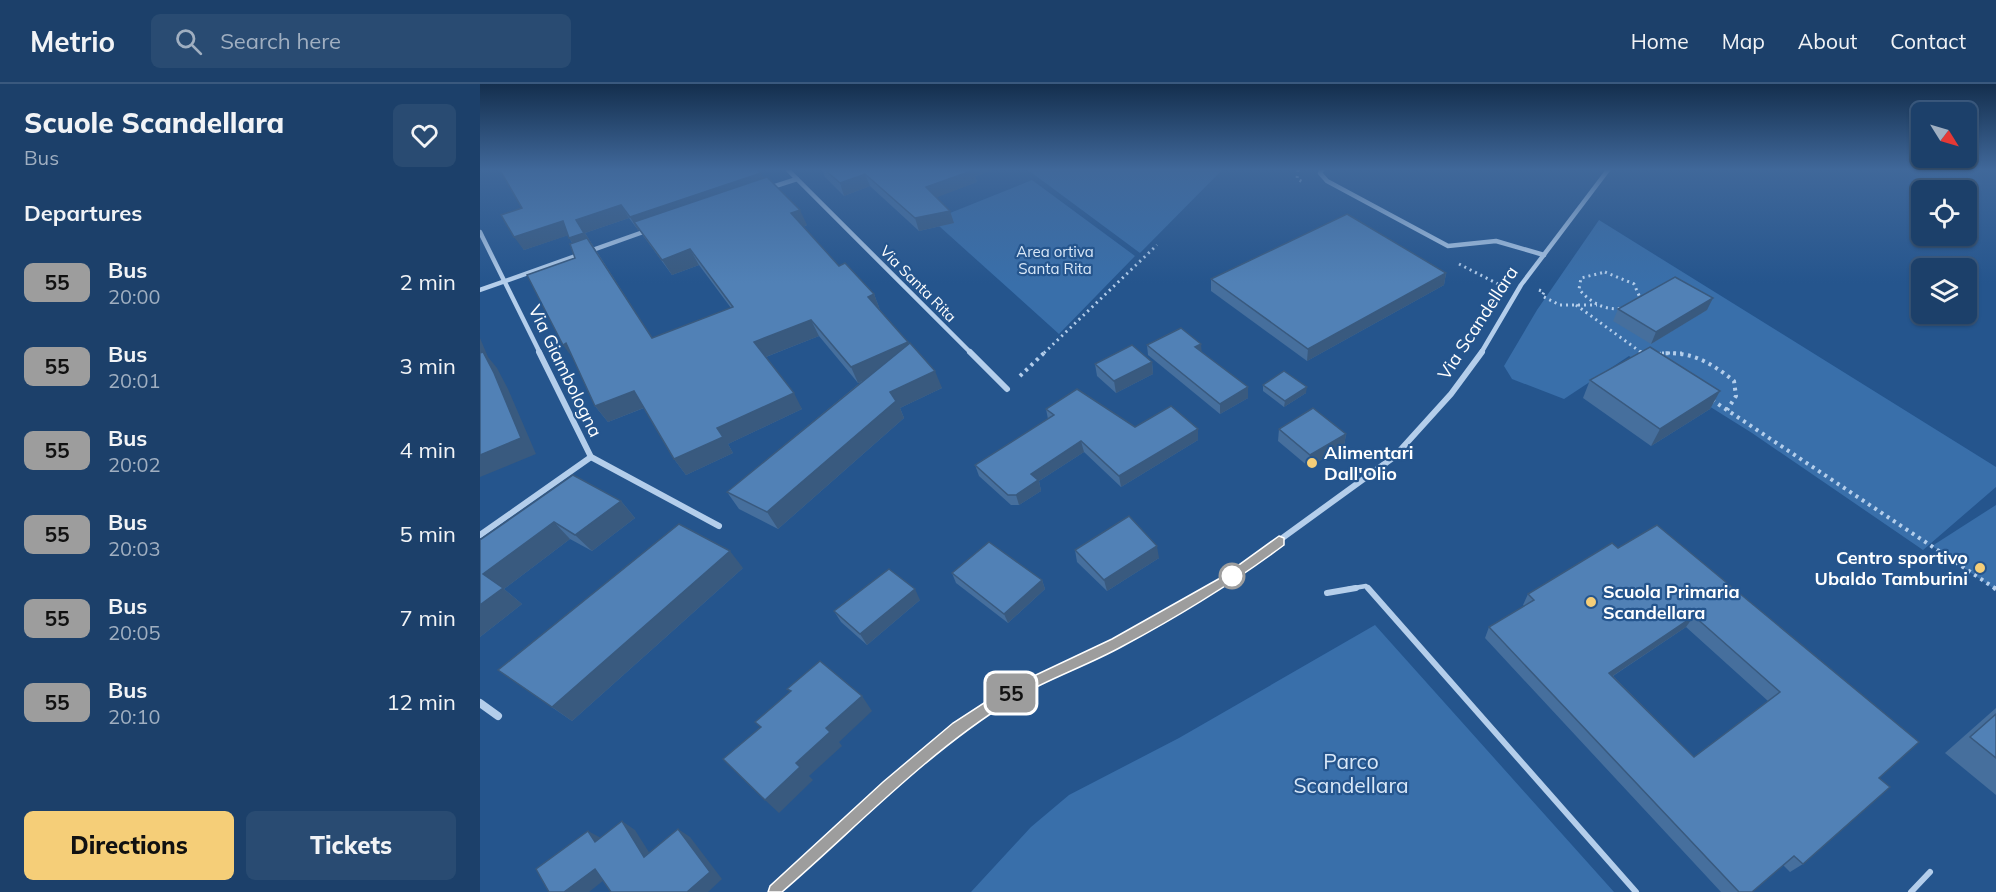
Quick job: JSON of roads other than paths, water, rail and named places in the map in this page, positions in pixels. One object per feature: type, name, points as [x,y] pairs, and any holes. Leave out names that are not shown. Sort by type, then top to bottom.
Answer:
[{"type":"street","name":"Via Santa Rita","points":[[827,208],[1007,389]]},
{"type":"street","points":[[1377,208],[1448,246],[1464,247],[1479,241],[1502,242],[1521,245],[1544,255]]},
{"type":"street","name":"Via Scandellara","points":[[776,892],[823,846],[958,728],[1009,694],[1117,643],[1226,581],[1394,457],[1451,394],[1481,353],[1521,285],[1580,208]]},
{"type":"street","points":[[480,290],[650,230]]},
{"type":"street","name":"Via Giambologna","points":[[480,232],[591,457],[719,526]]},
{"type":"street","points":[[480,535],[591,457]]},
{"type":"street","points":[[480,703],[498,716]]},
{"type":"lane","points":[[1328,593],[1366,586],[1636,892]]},
{"type":"lane","points":[[1911,892],[1930,872]]},
{"type":"place","name":"Alimentari Dall'Olio","points":[[1312,463]]},
{"type":"place","name":"Centro sportivo Ubaldo Tamburini","points":[[1980,568]]},
{"type":"place","name":"Scuola Primaria Scandellara","points":[[1591,602]]},
{"type":"park label","name":"Area ortiva Santa Rita","points":[[1055,260]]},
{"type":"park label","name":"Parco Scandellara","points":[[1351,774]]}]
